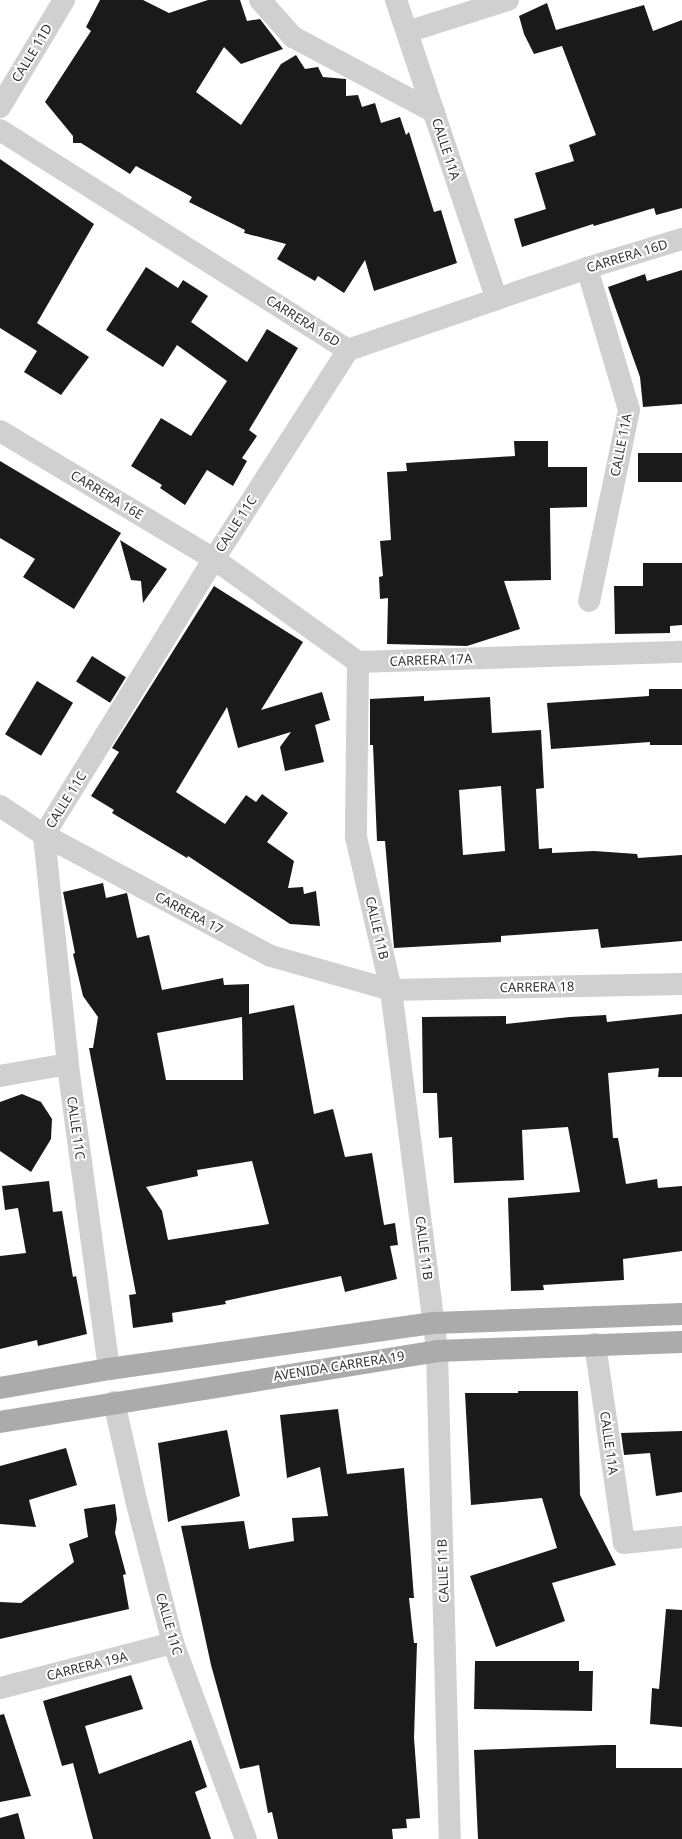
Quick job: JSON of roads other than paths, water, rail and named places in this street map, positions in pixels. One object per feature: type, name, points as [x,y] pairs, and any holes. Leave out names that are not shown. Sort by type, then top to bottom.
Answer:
[{"type":"main road","points":[[0,1388],[109,1369],[434,1324],[682,1314]]},
{"type":"main road","name":"AVENIDA CARRERA 19","points":[[0,1422],[114,1402],[437,1351],[682,1342]]},
{"type":"street","name":"CALLE 11D","points":[[0,107],[64,0]]},
{"type":"street","points":[[260,0],[293,37],[434,112]]},
{"type":"street","name":"CALLE 11A","points":[[396,0],[496,298]]},
{"type":"street","points":[[407,32],[508,0]]},
{"type":"street","name":"CARRERA 16D","points":[[0,130],[348,350],[496,298],[682,239]]},
{"type":"street","name":"CALLE 11A","points":[[587,268],[629,410],[589,601]]},
{"type":"street","name":"CALLE 11C","points":[[109,1369],[68,1064],[44,835],[214,558],[348,350]]},
{"type":"street","name":"CARRERA 16E","points":[[0,431],[214,558]]},
{"type":"street","points":[[214,558],[358,662]]},
{"type":"street","name":"CARRERA 17A","points":[[358,662],[682,652]]},
{"type":"street","name":"CALLE 11B","points":[[358,662],[356,837],[391,990],[437,1351],[450,1839]]},
{"type":"street","name":"CARRERA 17","points":[[0,806],[44,835],[271,956],[391,990]]},
{"type":"street","name":"CARRERA 18","points":[[391,990],[682,984]]},
{"type":"street","points":[[0,1076],[68,1064]]},
{"type":"street","name":"CALLE 11A","points":[[595,1344],[624,1543],[682,1537]]},
{"type":"street","name":"CALLE 11C","points":[[114,1402],[136,1500],[173,1643],[246,1839]]},
{"type":"street","name":"CARRERA 19A","points":[[0,1688],[173,1643]]}]
